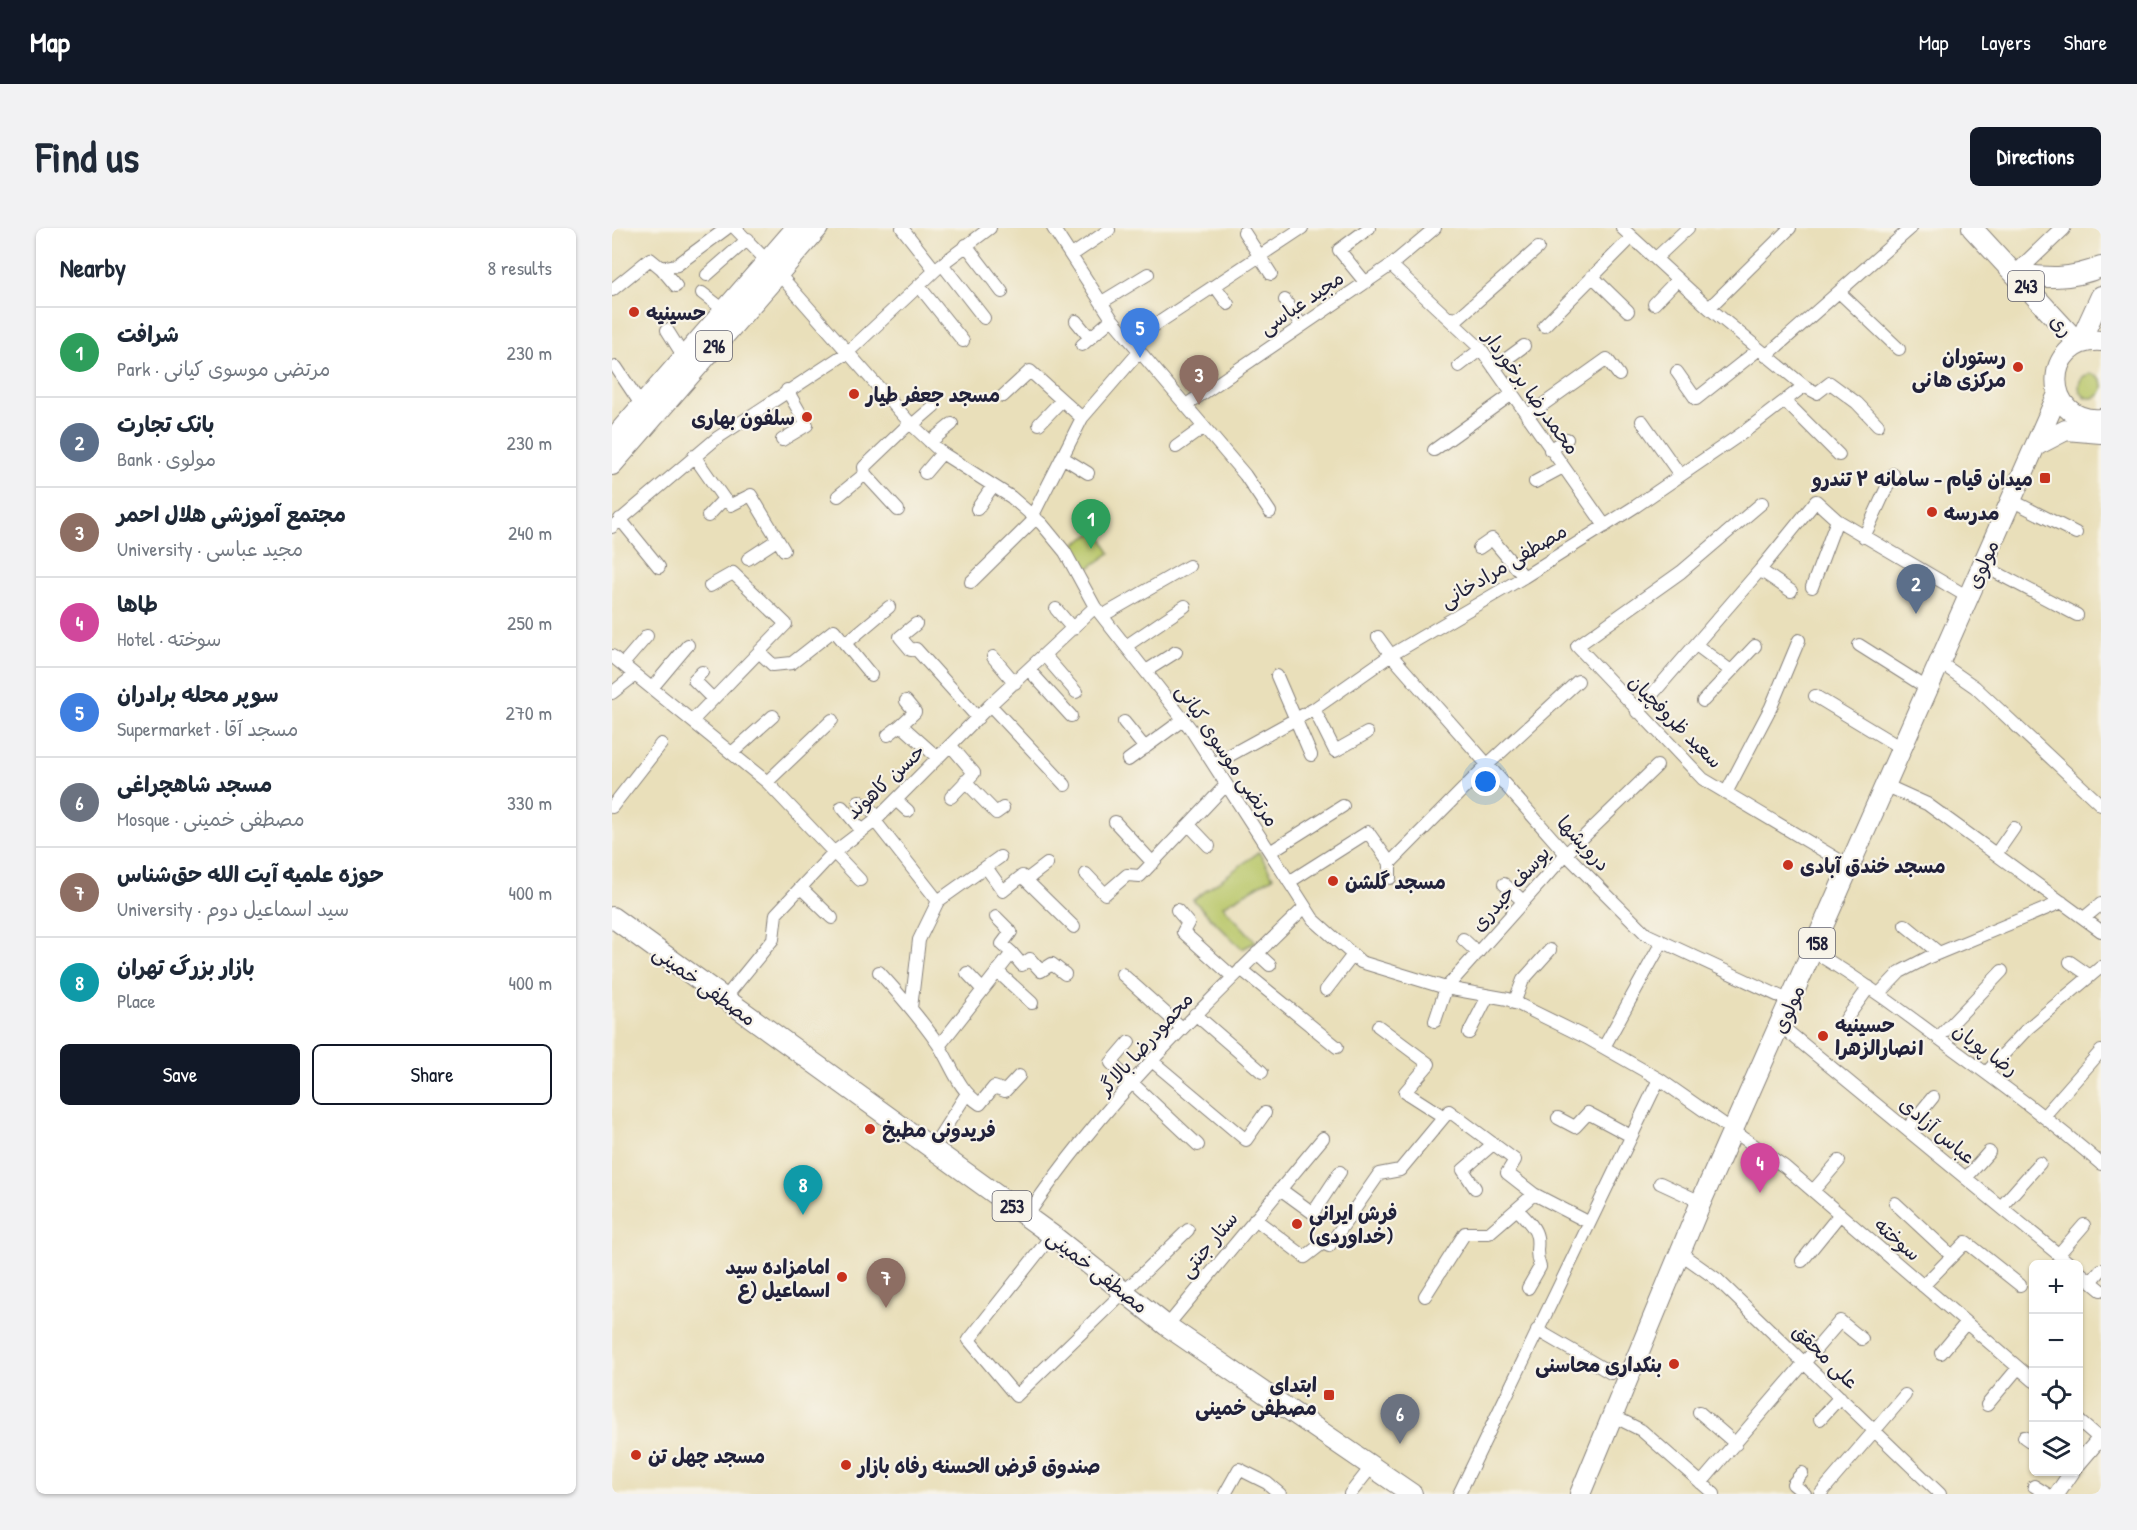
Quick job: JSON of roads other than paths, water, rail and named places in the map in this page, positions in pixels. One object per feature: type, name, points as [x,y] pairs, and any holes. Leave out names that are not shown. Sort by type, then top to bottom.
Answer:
[{"type":"main road","name":"296","points":[[621,437],[773,267],[796,228]]},
{"type":"main road","name":"296","points":[[612,465],[621,437],[642,406],[724,310],[818,228]]},
{"type":"main road","name":"ری","points":[[1972,228],[2079,344]]},
{"type":"main road","points":[[2015,273],[2065,278],[2079,276],[2101,267]]},
{"type":"main road","points":[[2101,296],[2079,344],[2062,358],[2057,370],[2058,394],[2068,409],[2077,415],[2101,419]]},
{"type":"main road","points":[[2079,344],[2101,341]]},
{"type":"main road","name":"مولوی","points":[[1580,1494],[1701,1202],[1792,1002],[1938,662],[2058,394]]},
{"type":"main road","points":[[2035,446],[2066,430],[2101,433]]},
{"type":"main road","name":"مصطفی خمینی","points":[[612,917],[1027,1216],[1125,1290],[1167,1326],[1412,1494]]},
{"type":"street","points":[[661,268],[677,265],[727,228]]},
{"type":"street","name":"مرتضی موسوی کیانی","points":[[735,228],[748,239],[911,424],[942,453],[1034,517],[1065,552],[1099,612],[1184,719],[1312,919],[1361,962],[1446,988],[1514,1003],[1604,1047],[1659,1079],[1734,1131]]},
{"type":"street","points":[[902,228],[984,318]]},
{"type":"street","points":[[659,567],[616,523],[694,456],[787,390],[848,352],[939,267],[990,228]]},
{"type":"street","points":[[1053,228],[1112,319],[1245,475],[1270,512]]},
{"type":"street","points":[[1131,341],[1260,257],[1288,232],[1302,228]]},
{"type":"street","points":[[1365,282],[1339,250],[1369,228]]},
{"type":"street","name":"مجید عباسی","points":[[1186,405],[1391,265],[1435,228]]},
{"type":"street","points":[[1622,228],[1709,308],[1804,386],[1816,393],[1830,383],[1857,403],[1878,425]]},
{"type":"street","points":[[1656,258],[1688,228]]},
{"type":"street","points":[[1709,308],[1790,228]]},
{"type":"street","points":[[1677,372],[1696,399],[1762,353],[1839,292],[1911,228]]},
{"type":"street","points":[[2015,273],[2063,228]]},
{"type":"street","points":[[1072,255],[1109,230]]},
{"type":"street","points":[[1244,232],[1271,274]]},
{"type":"street","points":[[1544,326],[1632,237]]},
{"type":"street","points":[[707,274],[748,239]]},
{"type":"street","points":[[966,245],[1002,292]]},
{"type":"street","points":[[1450,318],[1457,319],[1538,248]]},
{"type":"street","points":[[612,290],[650,259],[676,286]]},
{"type":"street","name":"محمدرضا برخوردار","points":[[1391,265],[1481,349],[1605,526]]},
{"type":"street","points":[[1102,302],[1149,274]]},
{"type":"street","points":[[1592,276],[1628,311]]},
{"type":"street","points":[[1654,304],[1678,279]]},
{"type":"street","points":[[919,286],[963,341]]},
{"type":"street","points":[[1215,286],[1228,304]]},
{"type":"street","points":[[1839,292],[1899,349]]},
{"type":"street","points":[[702,293],[724,310]]},
{"type":"street","points":[[1285,300],[1301,325]]},
{"type":"street","points":[[1076,321],[1086,341],[1112,319]]},
{"type":"street","points":[[667,330],[684,357]]},
{"type":"street","points":[[1494,368],[1524,346]]},
{"type":"street","points":[[1459,366],[1481,349]]},
{"type":"street","points":[[971,582],[1034,517],[1082,418],[1140,351]]},
{"type":"street","points":[[1527,416],[1607,359],[1619,375]]},
{"type":"street","points":[[616,367],[642,406]]},
{"type":"street","points":[[1003,396],[1030,371],[1082,418]]},
{"type":"street","name":"مصطفی مرادخانی","points":[[1214,764],[1314,709],[1391,655],[1524,577],[1605,526],[1804,386]]},
{"type":"street","points":[[782,440],[807,425],[787,390]]},
{"type":"street","points":[[1434,450],[1512,394]]},
{"type":"street","points":[[1039,424],[1062,400]]},
{"type":"street","points":[[1785,401],[1839,455]]},
{"type":"street","points":[[898,510],[866,474],[864,467],[934,406]]},
{"type":"street","points":[[1642,421],[1680,475]]},
{"type":"street","points":[[930,442],[952,424]]},
{"type":"street","points":[[1176,447],[1204,427]]},
{"type":"street","points":[[1550,450],[1567,439]]},
{"type":"street","points":[[925,473],[942,453]]},
{"type":"street","points":[[694,456],[724,499],[731,505],[751,495],[780,545],[748,559]]},
{"type":"street","points":[[1062,457],[1088,474]]},
{"type":"street","points":[[1535,482],[1563,467]]},
{"type":"street","points":[[838,496],[866,474]]},
{"type":"street","points":[[1864,537],[1893,474]]},
{"type":"street","points":[[977,509],[992,487]]},
{"type":"street","points":[[708,516],[724,499]]},
{"type":"street","points":[[2011,500],[2076,533]]},
{"type":"street","points":[[1637,712],[1760,570],[1816,501],[1837,520],[1968,597]]},
{"type":"street","name":"سعید ظروفچیان","points":[[1762,503],[1665,583],[1577,646],[1637,712],[1704,779],[1849,866]]},
{"type":"street","points":[[1812,587],[1837,520]]},
{"type":"street","points":[[1479,548],[1492,539],[1524,577]]},
{"type":"street","points":[[1982,565],[2077,615]]},
{"type":"street","name":"حسن کاهوند","points":[[724,998],[773,939],[776,914],[833,853],[876,819],[990,705],[1073,629],[1099,612],[1189,566]]},
{"type":"street","points":[[1760,570],[1791,591]]},
{"type":"street","points":[[692,721],[786,624],[733,573],[710,586]]},
{"type":"street","points":[[1126,646],[1185,606]]},
{"type":"street","points":[[845,644],[889,607]]},
{"type":"street","points":[[1056,609],[1073,629]]},
{"type":"street","points":[[916,624],[900,637],[911,650],[916,648],[978,718]]},
{"type":"street","points":[[759,652],[773,665],[784,666],[792,663],[834,630],[871,675]]},
{"type":"street","points":[[623,664],[647,636]]},
{"type":"street","name":"درویشها","points":[[1378,637],[1391,655],[1566,854],[1646,934],[1792,1002]]},
{"type":"street","points":[[1726,793],[1772,708],[1799,640]]},
{"type":"street","points":[[652,688],[688,645]]},
{"type":"street","points":[[1696,645],[1731,671]]},
{"type":"street","points":[[1858,645],[1927,688]]},
{"type":"street","points":[[1703,701],[1755,646]]},
{"type":"street","points":[[1146,671],[1176,652]]},
{"type":"street","points":[[612,656],[768,782],[860,880]]},
{"type":"street","points":[[1045,656],[1076,692]]},
{"type":"street","points":[[993,657],[1015,683]]},
{"type":"street","points":[[1938,662],[1975,687],[2101,805]]},
{"type":"street","points":[[1029,670],[1071,716]]},
{"type":"street","points":[[702,672],[694,680],[713,699]]},
{"type":"street","points":[[612,693],[634,675]]},
{"type":"street","points":[[1277,676],[1311,755]]},
{"type":"street","points":[[1390,863],[1487,765],[1578,681]]},
{"type":"street","points":[[1815,696],[1901,748]]},
{"type":"street","points":[[888,735],[915,712],[906,701]]},
{"type":"street","points":[[990,705],[1065,784]]},
{"type":"street","points":[[1314,709],[1335,751],[1367,733]]},
{"type":"street","points":[[733,752],[773,716]]},
{"type":"street","points":[[1128,760],[1184,719]]},
{"type":"street","points":[[768,782],[832,720]]},
{"type":"street","points":[[1124,722],[1145,748]]},
{"type":"street","points":[[901,725],[938,758]]},
{"type":"street","points":[[612,807],[660,744]]},
{"type":"street","points":[[951,746],[996,813],[1003,808]]},
{"type":"street","name":"یوسف حیدری","points":[[1446,988],[1566,854],[1657,766]]},
{"type":"street","points":[[951,797],[970,777]]},
{"type":"street","points":[[1086,874],[1106,894],[1127,875],[1140,876],[1226,785]]},
{"type":"street","points":[[1885,785],[1927,804],[2101,931]]},
{"type":"street","points":[[896,800],[908,811]]},
{"type":"street","points":[[859,801],[863,806],[866,804],[938,901]]},
{"type":"street","points":[[1269,852],[1342,806]]},
{"type":"street","points":[[842,807],[862,831]]},
{"type":"street","points":[[1115,822],[1153,863]]},
{"type":"street","points":[[1189,825],[1209,846]]},
{"type":"street","points":[[1996,854],[2014,828]]},
{"type":"street","points":[[1289,882],[1368,832],[1390,863],[1390,878]]},
{"type":"street","points":[[911,1008],[919,940],[938,901],[1000,857]]},
{"type":"street","points":[[1026,880],[1047,864]]},
{"type":"street","points":[[986,867],[1003,891],[1022,876],[1074,927]]},
{"type":"street","points":[[1504,884],[1523,901]]},
{"type":"street","points":[[801,888],[832,918]]},
{"type":"street","points":[[1846,1018],[1874,991],[1900,972],[1939,953],[2062,902]]},
{"type":"street","points":[[2084,918],[2101,904]]},
{"type":"street","name":"محمودرضا بالاگر","points":[[1027,1216],[1053,1177],[1152,1061],[1182,1028],[1305,907]]},
{"type":"street","points":[[1177,910],[1188,923],[1183,932],[1337,1047]]},
{"type":"street","points":[[996,917],[1011,932],[1002,944],[1022,965],[1030,959],[1041,971],[1052,963],[1065,974]]},
{"type":"street","points":[[1905,926],[1939,953]]},
{"type":"street","points":[[1462,939],[1478,952]]},
{"type":"street","points":[[1604,1047],[1662,942]]},
{"type":"street","points":[[1514,1003],[1523,980],[1550,950]]},
{"type":"street","name":"رضا پویان","points":[[1814,952],[1874,991],[1986,1073],[2044,1116],[2101,1164]]},
{"type":"street","points":[[941,1050],[1012,953]]},
{"type":"street","points":[[1257,953],[1270,965]]},
{"type":"street","points":[[1326,990],[1353,955]]},
{"type":"street","points":[[2070,962],[2090,976]]},
{"type":"street","points":[[1986,1073],[2026,1029],[2101,967]]},
{"type":"street","points":[[997,971],[1032,1004]]},
{"type":"street","points":[[1938,1038],[2002,971]]},
{"type":"street","points":[[879,972],[911,1008],[941,1050],[966,1095],[980,1104],[994,1087],[1005,1091],[1019,1076]]},
{"type":"street","points":[[967,973],[983,990]]},
{"type":"street","points":[[1122,974],[1182,1028]]},
{"type":"street","points":[[1435,1021],[1446,988]]},
{"type":"street","points":[[1469,1033],[1488,996]]},
{"type":"street","points":[[1196,1014],[1262,1072]]},
{"type":"street","points":[[1378,1026],[1429,1064],[1405,1092],[1444,1117],[1449,1111],[1515,1160],[1507,1173],[1534,1194],[1588,1222]]},
{"type":"street","name":"عباس آزادی","points":[[1781,1026],[2065,1260]]},
{"type":"street","points":[[1129,1042],[1111,1063],[1198,1145]]},
{"type":"street","points":[[2044,1116],[2101,1051]]},
{"type":"street","points":[[1152,1061],[1246,1140],[1265,1113]]},
{"type":"street","points":[[1459,1494],[1588,1222],[1659,1079]]},
{"type":"street","points":[[932,1148],[966,1095]]},
{"type":"street","points":[[1907,1129],[1933,1097]]},
{"type":"street","points":[[1558,1118],[1575,1127],[1588,1113],[1631,1136]]},
{"type":"street","name":"ستار جنتی","points":[[1167,1326],[1255,1218],[1305,1257],[1323,1243],[1329,1246],[1379,1174],[1400,1170],[1444,1117]]},
{"type":"street","name":"سوخته","points":[[1734,1131],[1785,1167],[2029,1377]]},
{"type":"street","points":[[1255,1218],[1323,1138]]},
{"type":"street","points":[[1475,1188],[1463,1170],[1493,1144]]},
{"type":"street","points":[[1966,1178],[1989,1152]]},
{"type":"street","points":[[1813,1191],[1839,1161]]},
{"type":"street","points":[[2001,1207],[2040,1163]]},
{"type":"street","points":[[1280,1189],[1313,1212],[1340,1172]]},
{"type":"street","points":[[1660,1183],[1701,1202]]},
{"type":"street","points":[[1425,1296],[1465,1233],[1489,1233],[1534,1194]]},
{"type":"street","points":[[1895,1203],[1952,1256]]},
{"type":"street","points":[[1517,1209],[1530,1222],[1538,1238],[1535,1254],[1540,1267],[1528,1288]]},
{"type":"street","points":[[1802,1261],[1840,1214]]},
{"type":"street","points":[[2058,1255],[2084,1225]]},
{"type":"street","points":[[1052,1235],[969,1340],[1016,1396],[1188,1230]]},
{"type":"street","points":[[1923,1286],[1966,1242],[2020,1285]]},
{"type":"street","name":"علی محقق","points":[[1680,1253],[1718,1280],[1940,1494]]},
{"type":"street","points":[[2083,1275],[2096,1286],[2101,1270]]},
{"type":"street","points":[[1701,1483],[1806,1364],[1840,1321],[1862,1339]]},
{"type":"street","points":[[1941,1353],[1966,1323]]},
{"type":"street","points":[[1537,1330],[1611,1373]]},
{"type":"street","points":[[1987,1405],[2018,1368]]},
{"type":"street","points":[[1820,1494],[1905,1395]]},
{"type":"street","points":[[1820,1419],[1840,1397]]},
{"type":"street","points":[[1699,1412],[1736,1444]]},
{"type":"street","points":[[1613,1416],[1641,1431],[1714,1494]]},
{"type":"street","points":[[2081,1422],[2101,1438],[2083,1458]]},
{"type":"street","points":[[1350,1494],[1372,1466]]},
{"type":"street","points":[[1225,1494],[1239,1469],[1268,1483],[1280,1494]]},
{"type":"street","points":[[1802,1473],[1792,1484],[1805,1494]]},
{"type":"street","points":[[2057,1494],[2068,1476]]},
{"type":"street","points":[[2034,1486],[2047,1494]]},
{"type":"place","name":"حسینیه","points":[[634,312]]},
{"type":"place","name":"سوپر محله برادران","points":[[1140,358]]},
{"type":"place","name":"رستوران مرکزی هانی","points":[[2018,367]]},
{"type":"place","name":"مسجد جعفر طیار","points":[[854,394]]},
{"type":"place","name":"مجتمع آموزشی هلال احمر","points":[[1199,405]]},
{"type":"place","name":"سلفون بهاری","points":[[807,417]]},
{"type":"place","name":"میدان قیام - سامانه ۲ تندرو","points":[[2045,478]]},
{"type":"place","name":"مدرسه","points":[[1932,512]]},
{"type":"place","name":"شرافت","points":[[1091,549]]},
{"type":"place","name":"بانک تجارت","points":[[1916,614]]},
{"type":"place","name":"مسجد خندق آبادی","points":[[1788,865]]},
{"type":"place","name":"مسجد گلشن","points":[[1333,881]]},
{"type":"place","name":"حسینیه انصارالزهرا","points":[[1823,1036]]},
{"type":"place","name":"فریدونی مطبخ","points":[[870,1129]]},
{"type":"place","name":"طاها","points":[[1760,1193]]},
{"type":"place","name":"بازار بزرگ تهران","points":[[803,1215]]},
{"type":"place","name":"فرش ایرانی (خداوردی)","points":[[1297,1224]]},
{"type":"place","name":"امامزاده سید اسماعیل (ع","points":[[842,1277]]},
{"type":"place","name":"حوزه علمیه آیت الله حق‌شناس","points":[[886,1308]]},
{"type":"place","name":"بنکداری محاسنی","points":[[1674,1364]]},
{"type":"place","name":"ابتدای مصطفی خمینی","points":[[1329,1395]]},
{"type":"place","name":"مسجد شاهچراغی","points":[[1400,1444]]},
{"type":"place","name":"مسجد چهل تن","points":[[636,1455]]},
{"type":"place","name":"صندوق قرض الحسنه رفاه بازار","points":[[846,1465]]}]
